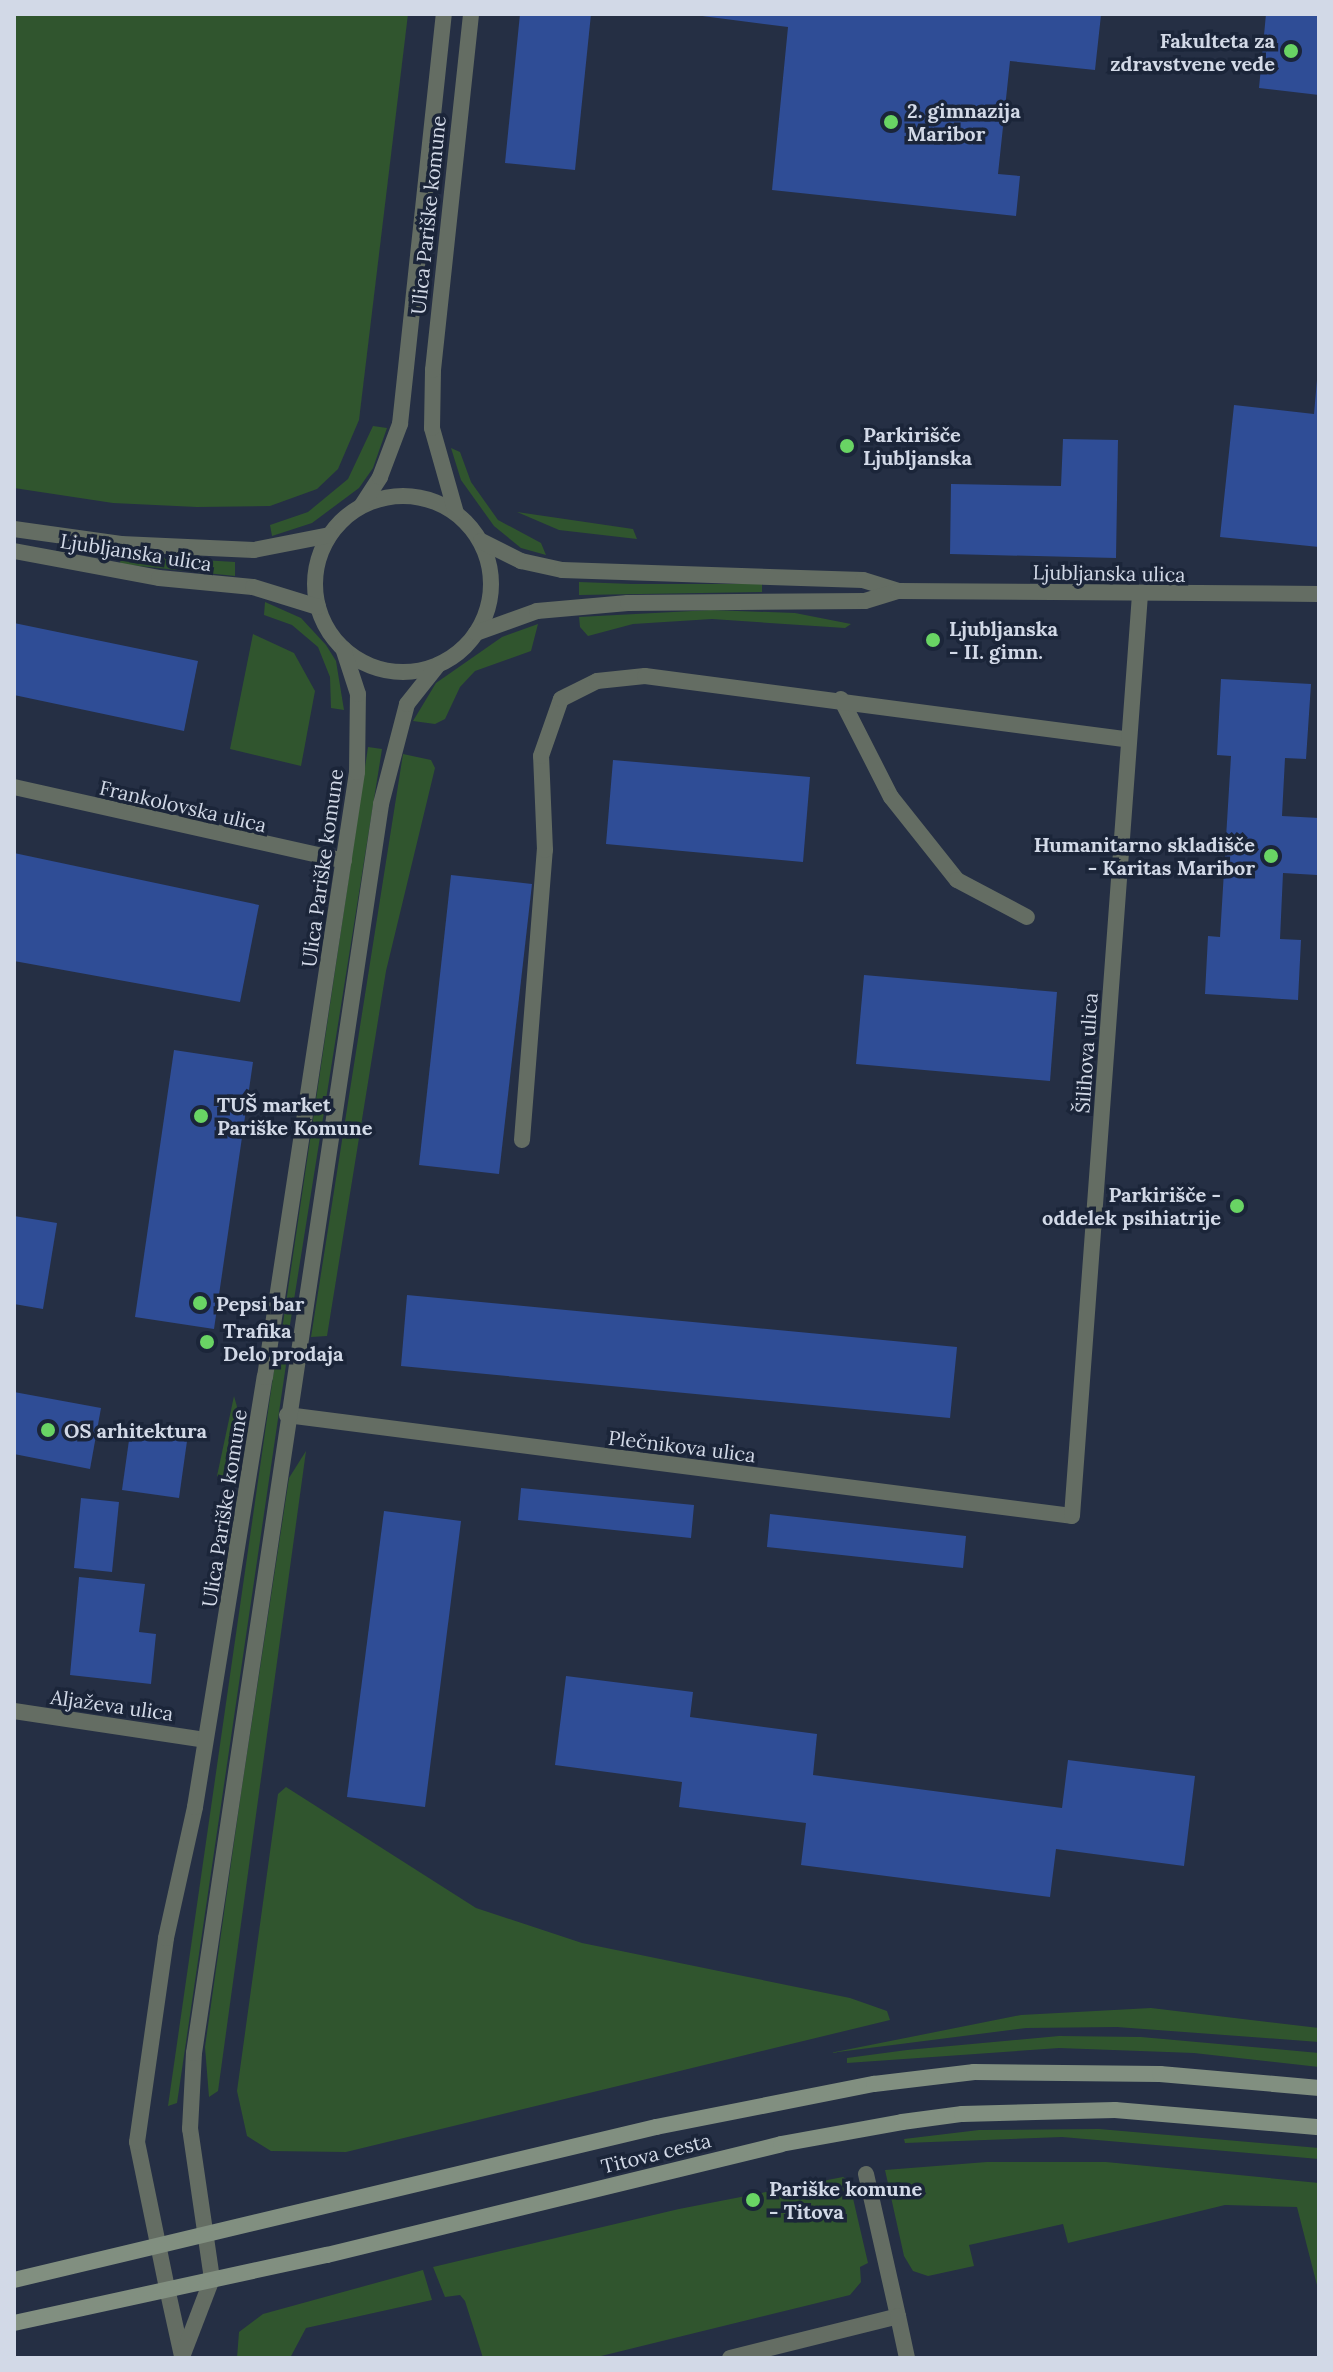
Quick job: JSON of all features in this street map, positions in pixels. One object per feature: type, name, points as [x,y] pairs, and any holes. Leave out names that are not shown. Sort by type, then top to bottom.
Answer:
[{"type":"main road","name":"Titova cesta","points":[[14,2280],[700,2117],[874,2084],[974,2072],[1145,2073],[1319,2088]]},
{"type":"main road","name":"Titova cesta","points":[[14,2323],[781,2144],[902,2122],[1086,2110],[1319,2127]]},
{"type":"street","name":"Ulica Pariške komune","points":[[362,505],[380,477],[400,424],[444,14]]},
{"type":"street","name":"Ulica Pariške komune","points":[[456,513],[432,428],[433,370],[471,14]]},
{"type":"street","points":[[182,2358],[212,2279],[190,2129],[194,2053],[287,1415],[383,792],[407,704],[438,665],[476,633],[491,586],[481,541],[456,513],[431,500],[404,495],[362,505],[330,535],[315,576],[318,607],[343,648],[364,663],[390,671],[438,665]]},
{"type":"street","points":[[14,529],[121,544],[254,550],[330,535]]},
{"type":"street","name":"Ljubljanska ulica","points":[[481,541],[521,561],[562,570],[863,580],[898,591],[1319,594]]},
{"type":"street","name":"Ljubljanska ulica","points":[[14,551],[147,576],[253,587],[318,607]]},
{"type":"street","name":"Ljubljanska ulica","points":[[476,633],[562,607],[865,601],[898,591]]},
{"type":"street","name":"Šilihova ulica","points":[[1072,1516],[1126,739],[1141,629],[1140,594]]},
{"type":"street","name":"Ulica Pariške komune","points":[[182,2358],[137,2142],[166,1938],[205,1740],[344,861],[359,730],[358,694],[343,648]]},
{"type":"street","points":[[522,1140],[545,850],[541,756],[561,699],[597,681],[645,676],[841,699],[1126,739]]},
{"type":"street","points":[[841,699],[891,797],[957,880],[1027,917]]},
{"type":"street","name":"Frankolovska ulica","points":[[14,787],[344,861]]},
{"type":"street","name":"Plečnikova ulica","points":[[287,1415],[1072,1516]]},
{"type":"street","name":"Aljaževa ulica","points":[[14,1711],[205,1740]]},
{"type":"street","points":[[866,2174],[907,2358]]},
{"type":"street","points":[[730,2358],[898,2316]]},
{"type":"green space","points":[[14,14],[408,14],[359,420],[338,469],[317,489],[270,506],[197,507],[113,503],[14,488]]},
{"type":"green space","points":[[373,426],[387,428],[373,468],[359,488],[312,523],[272,536],[270,525],[308,512],[348,479]]},
{"type":"green space","points":[[451,448],[460,452],[471,482],[498,520],[541,543],[546,555],[521,548],[494,526],[461,480]]},
{"type":"green space","points":[[517,512],[633,529],[637,539],[559,530]]},
{"type":"green space","points":[[121,555],[235,562],[235,576],[120,564]]},
{"type":"green space","points":[[579,582],[762,584],[762,592],[579,595]]},
{"type":"green space","points":[[265,602],[301,618],[326,645],[336,661],[344,710],[331,708],[330,677],[318,647],[292,625],[264,615]]},
{"type":"green space","points":[[711,610],[795,613],[851,624],[845,628],[712,619],[633,624],[588,636],[580,627],[579,617]]},
{"type":"green space","points":[[538,624],[531,651],[475,671],[460,687],[445,719],[435,724],[413,721],[436,683],[502,637]]},
{"type":"green space","points":[[253,634],[294,653],[315,691],[301,766],[230,749]]},
{"type":"green space","points":[[368,747],[382,749],[289,1331],[282,1330]]},
{"type":"green space","points":[[403,754],[431,760],[435,768],[386,971],[327,1336],[311,1337]]},
{"type":"green space","points":[[276,1356],[287,1358],[177,2103],[168,2106]]},
{"type":"green space","points":[[234,1396],[244,1432],[234,1473],[224,1481],[217,1476]]},
{"type":"green space","points":[[306,1451],[218,2091],[209,2097],[205,2047],[241,1793],[289,1478]]},
{"type":"green space","points":[[286,1787],[476,1908],[582,1943],[850,1998],[887,2011],[890,2020],[346,2152],[271,2151],[247,2136],[237,2091],[278,1794]]},
{"type":"green space","points":[[1151,2008],[1319,2028],[1319,2042],[1117,2027],[1026,2028],[830,2053],[1021,2015]]},
{"type":"green space","points":[[1059,2036],[1141,2037],[1319,2053],[1319,2067],[1194,2053],[1059,2048],[847,2063],[847,2058],[907,2050]]},
{"type":"green space","points":[[1099,2129],[1319,2148],[1319,2159],[1062,2137],[905,2143],[904,2139],[979,2130]]},
{"type":"green space","points":[[987,2162],[1106,2162],[1319,2183],[1319,2293],[1297,2207],[1225,2205],[1068,2243],[1063,2224],[969,2245],[974,2266],[928,2276],[913,2271],[904,2256],[885,2170]]},
{"type":"green space","points":[[843,2177],[849,2181],[868,2263],[860,2267],[861,2282],[850,2295],[593,2358],[483,2358],[465,2301],[460,2295],[445,2297],[433,2267],[679,2209]]},
{"type":"green space","points":[[423,2270],[432,2300],[306,2328],[290,2358],[237,2358],[239,2332],[263,2314]]},
{"type":"building","points":[[520,14],[591,14],[575,170],[505,163]]},
{"type":"building","name":"2. gimnazija Maribor","points":[[687,14],[1101,15],[1095,70],[1010,61],[998,174],[1020,176],[1016,216],[772,190],[788,27]]},
{"type":"building","name":"Fakulteta za zdravstvene vede","points":[[1266,14],[1319,14],[1319,95],[1259,88]]},
{"type":"building","points":[[1317,380],[1319,547],[1220,537],[1234,405],[1314,414]]},
{"type":"building","points":[[1063,439],[1118,440],[1116,558],[950,554],[951,484],[1061,486]]},
{"type":"building","points":[[14,623],[198,661],[184,731],[14,695]]},
{"type":"building","name":"Humanitarno skladišče - Karitas Maribor","points":[[1221,679],[1311,684],[1306,759],[1285,758],[1282,816],[1319,818],[1317,875],[1283,873],[1280,939],[1301,940],[1298,1000],[1205,994],[1208,936],[1220,937],[1231,756],[1217,755]]},
{"type":"building","points":[[613,760],[810,777],[803,862],[606,844]]},
{"type":"building","points":[[14,853],[259,905],[240,1002],[14,961]]},
{"type":"building","points":[[451,875],[532,884],[499,1174],[419,1165]]},
{"type":"building","points":[[864,975],[1057,992],[1050,1081],[856,1064]]},
{"type":"building","points":[[174,1050],[253,1062],[214,1329],[135,1317]]},
{"type":"building","points":[[14,1216],[57,1223],[43,1309],[14,1304]]},
{"type":"building","points":[[407,1295],[957,1347],[950,1418],[401,1366]]},
{"type":"building","points":[[14,1392],[101,1408],[90,1469],[14,1454]]},
{"type":"building","points":[[130,1433],[187,1441],[179,1498],[122,1490]]},
{"type":"building","points":[[521,1488],[694,1505],[691,1538],[518,1520]]},
{"type":"building","points":[[81,1498],[119,1502],[112,1572],[74,1568]]},
{"type":"building","points":[[384,1511],[461,1521],[425,1807],[347,1797]]},
{"type":"building","points":[[770,1514],[966,1536],[963,1568],[767,1547]]},
{"type":"building","points":[[79,1577],[145,1584],[139,1632],[156,1634],[151,1684],[70,1675]]},
{"type":"building","points":[[566,1676],[693,1692],[690,1717],[817,1734],[813,1775],[1062,1808],[1068,1760],[1195,1776],[1184,1866],[1056,1849],[1050,1897],[801,1865],[806,1823],[679,1807],[682,1782],[555,1765]]},
{"type":"place","name":"Fakulteta za zdravstvene vede","points":[[1291,51]]},
{"type":"place","name":"2. gimnazija Maribor","points":[[891,122]]},
{"type":"place","name":"Parkirišče Ljubljanska","points":[[847,446]]},
{"type":"place","name":"Ljubljanska - II. gimn.","points":[[933,640]]},
{"type":"place","name":"Humanitarno skladišče - Karitas Maribor","points":[[1271,856]]},
{"type":"place","name":"TUŠ market Pariške Komune","points":[[201,1116]]},
{"type":"place","name":"Parkirišče - oddelek psihiatrije","points":[[1237,1206]]},
{"type":"place","name":"Pepsi bar","points":[[200,1303]]},
{"type":"place","name":"Trafika Delo prodaja","points":[[207,1342]]},
{"type":"place","name":"OS arhitektura","points":[[48,1430]]},
{"type":"place","name":"Pariške komune - Titova","points":[[753,2200]]}]
